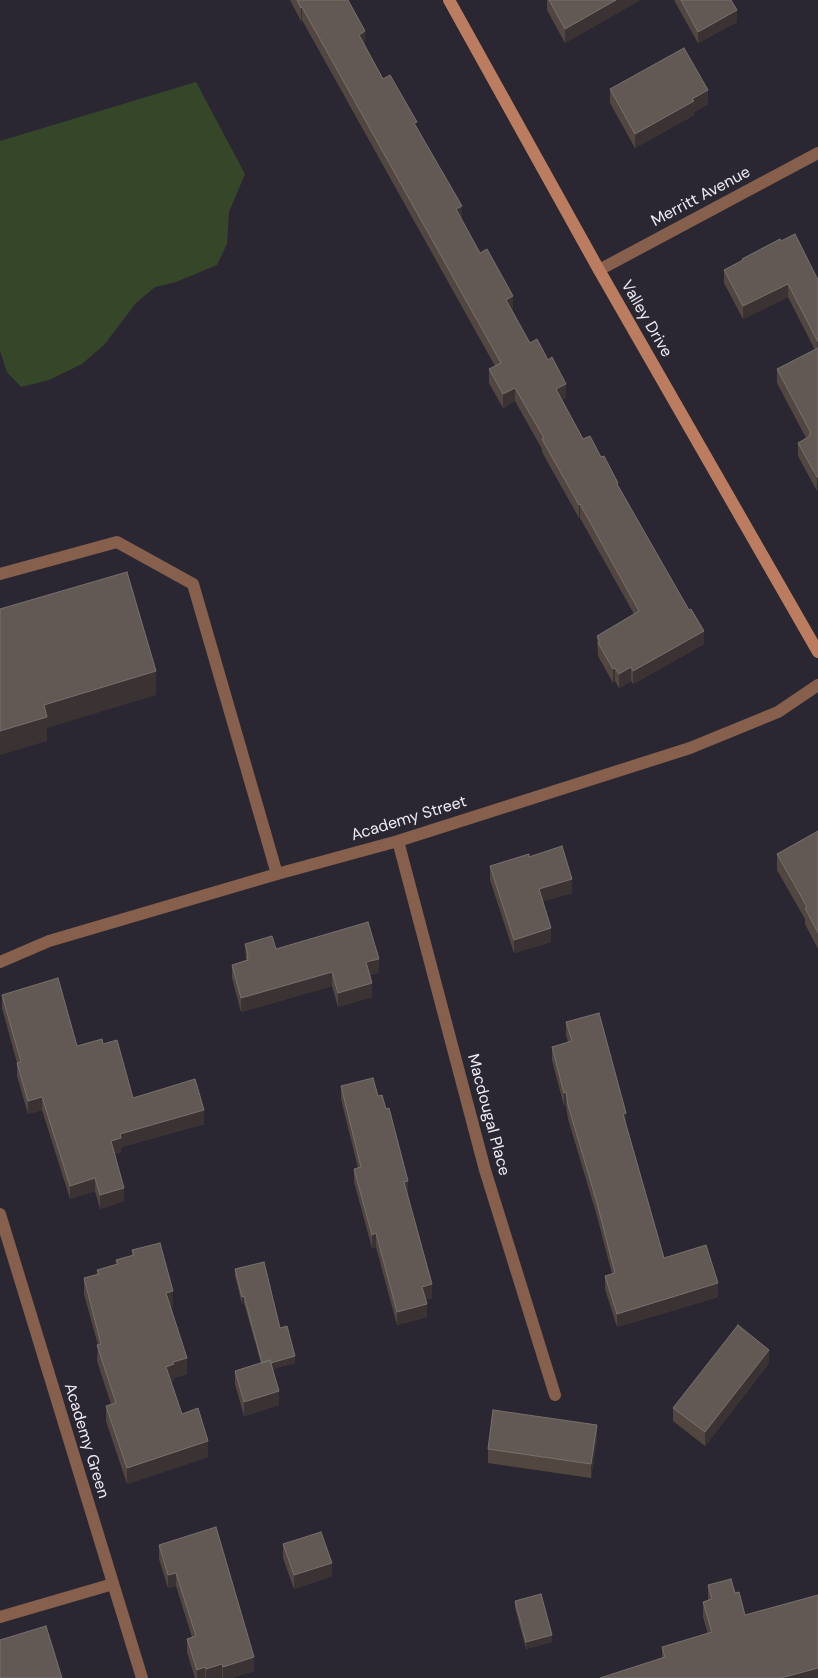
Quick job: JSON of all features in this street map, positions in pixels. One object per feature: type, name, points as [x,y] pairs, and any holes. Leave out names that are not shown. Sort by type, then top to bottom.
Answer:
[{"type":"main road","name":"Valley Drive","points":[[448,0],[599,270],[818,652]]},
{"type":"street","name":"Merritt Avenue","points":[[599,270],[818,153]]},
{"type":"street","points":[[0,574],[117,542],[193,584],[277,874]]},
{"type":"street","name":"Academy Street","points":[[0,962],[49,941],[277,874],[398,841],[690,748],[778,712],[818,685]]},
{"type":"street","name":"Macdougal Place","points":[[398,841],[486,1170],[555,1395]]},
{"type":"street","name":"Academy Green","points":[[0,1214],[142,1678]]},
{"type":"street","points":[[0,1617],[113,1584]]},
{"type":"green space","points":[[196,82],[245,174],[229,212],[227,244],[217,265],[176,282],[155,287],[136,303],[104,345],[82,364],[49,380],[21,387],[7,372],[0,351],[0,141]]},
{"type":"building","points":[[297,0],[348,0],[365,31],[359,35],[383,79],[390,75],[417,122],[414,123],[462,206],[456,209],[480,253],[487,249],[513,296],[506,300],[530,343],[537,339],[548,360],[552,357],[566,384],[556,389],[583,439],[590,436],[601,457],[604,456],[617,484],[689,610],[691,609],[704,631],[633,671],[631,667],[619,674],[615,668],[613,669],[598,643],[600,642],[597,636],[639,611],[515,388],[503,394],[489,369],[501,363]]},
{"type":"building","points":[[549,0],[616,0],[565,29]]},
{"type":"building","points":[[681,0],[731,0],[737,10],[698,32]]},
{"type":"building","points":[[684,48],[708,90],[692,99],[694,101],[635,134],[610,89]]},
{"type":"building","points":[[795,234],[818,280],[818,342],[788,284],[743,306],[724,270],[780,239],[781,241]]},
{"type":"building","points":[[818,348],[817,477],[798,443],[810,436],[809,434],[811,433],[777,369]]},
{"type":"building","points":[[127,572],[156,671],[44,705],[47,717],[0,731],[0,609]]},
{"type":"building","points":[[818,831],[818,933],[805,908],[807,907],[777,854]]},
{"type":"building","points":[[562,846],[572,879],[539,889],[551,928],[514,940],[490,866],[529,854],[529,857]]},
{"type":"building","points":[[368,922],[379,959],[366,962],[372,983],[338,993],[332,972],[241,998],[232,965],[248,960],[245,944],[272,936],[276,949]]},
{"type":"building","points":[[58,978],[77,1046],[102,1039],[103,1044],[117,1040],[133,1098],[195,1079],[204,1110],[120,1134],[121,1138],[111,1141],[124,1188],[100,1195],[95,1178],[70,1186],[42,1097],[28,1101],[17,1063],[21,1062],[2,995]]},
{"type":"building","points":[[599,1013],[626,1113],[623,1114],[664,1258],[706,1245],[718,1283],[617,1314],[605,1276],[615,1273],[552,1047],[572,1041],[566,1022]]},
{"type":"building","points":[[373,1078],[378,1096],[382,1095],[386,1109],[389,1108],[408,1181],[404,1182],[432,1284],[422,1287],[427,1304],[397,1312],[376,1233],[372,1235],[354,1169],[361,1167],[341,1086]]},
{"type":"building","points":[[160,1243],[173,1291],[166,1293],[187,1358],[173,1362],[174,1364],[166,1367],[182,1414],[198,1408],[208,1441],[127,1468],[106,1406],[116,1403],[97,1345],[101,1344],[84,1278],[99,1274],[97,1270],[118,1264],[116,1260],[134,1255],[132,1250]]},
{"type":"building","points":[[264,1262],[280,1328],[287,1326],[295,1356],[271,1363],[270,1360],[262,1363],[235,1269]]},
{"type":"building","points":[[738,1325],[769,1350],[705,1432],[673,1408]]},
{"type":"building","points":[[270,1360],[279,1391],[244,1402],[235,1371]]},
{"type":"building","points":[[493,1410],[597,1425],[591,1464],[488,1449]]},
{"type":"building","points":[[216,1527],[254,1657],[223,1667],[222,1664],[197,1670],[187,1639],[196,1636],[176,1573],[168,1575],[159,1545]]},
{"type":"building","points":[[321,1532],[332,1563],[294,1575],[283,1544]]},
{"type":"building","points":[[731,1579],[735,1593],[739,1592],[745,1615],[818,1595],[818,1668],[781,1678],[600,1678],[665,1657],[662,1647],[712,1632],[703,1602],[712,1599],[708,1585]]},
{"type":"building","points":[[541,1594],[552,1635],[526,1642],[515,1601]]},
{"type":"building","points":[[46,1626],[62,1678],[0,1678],[0,1640]]}]
